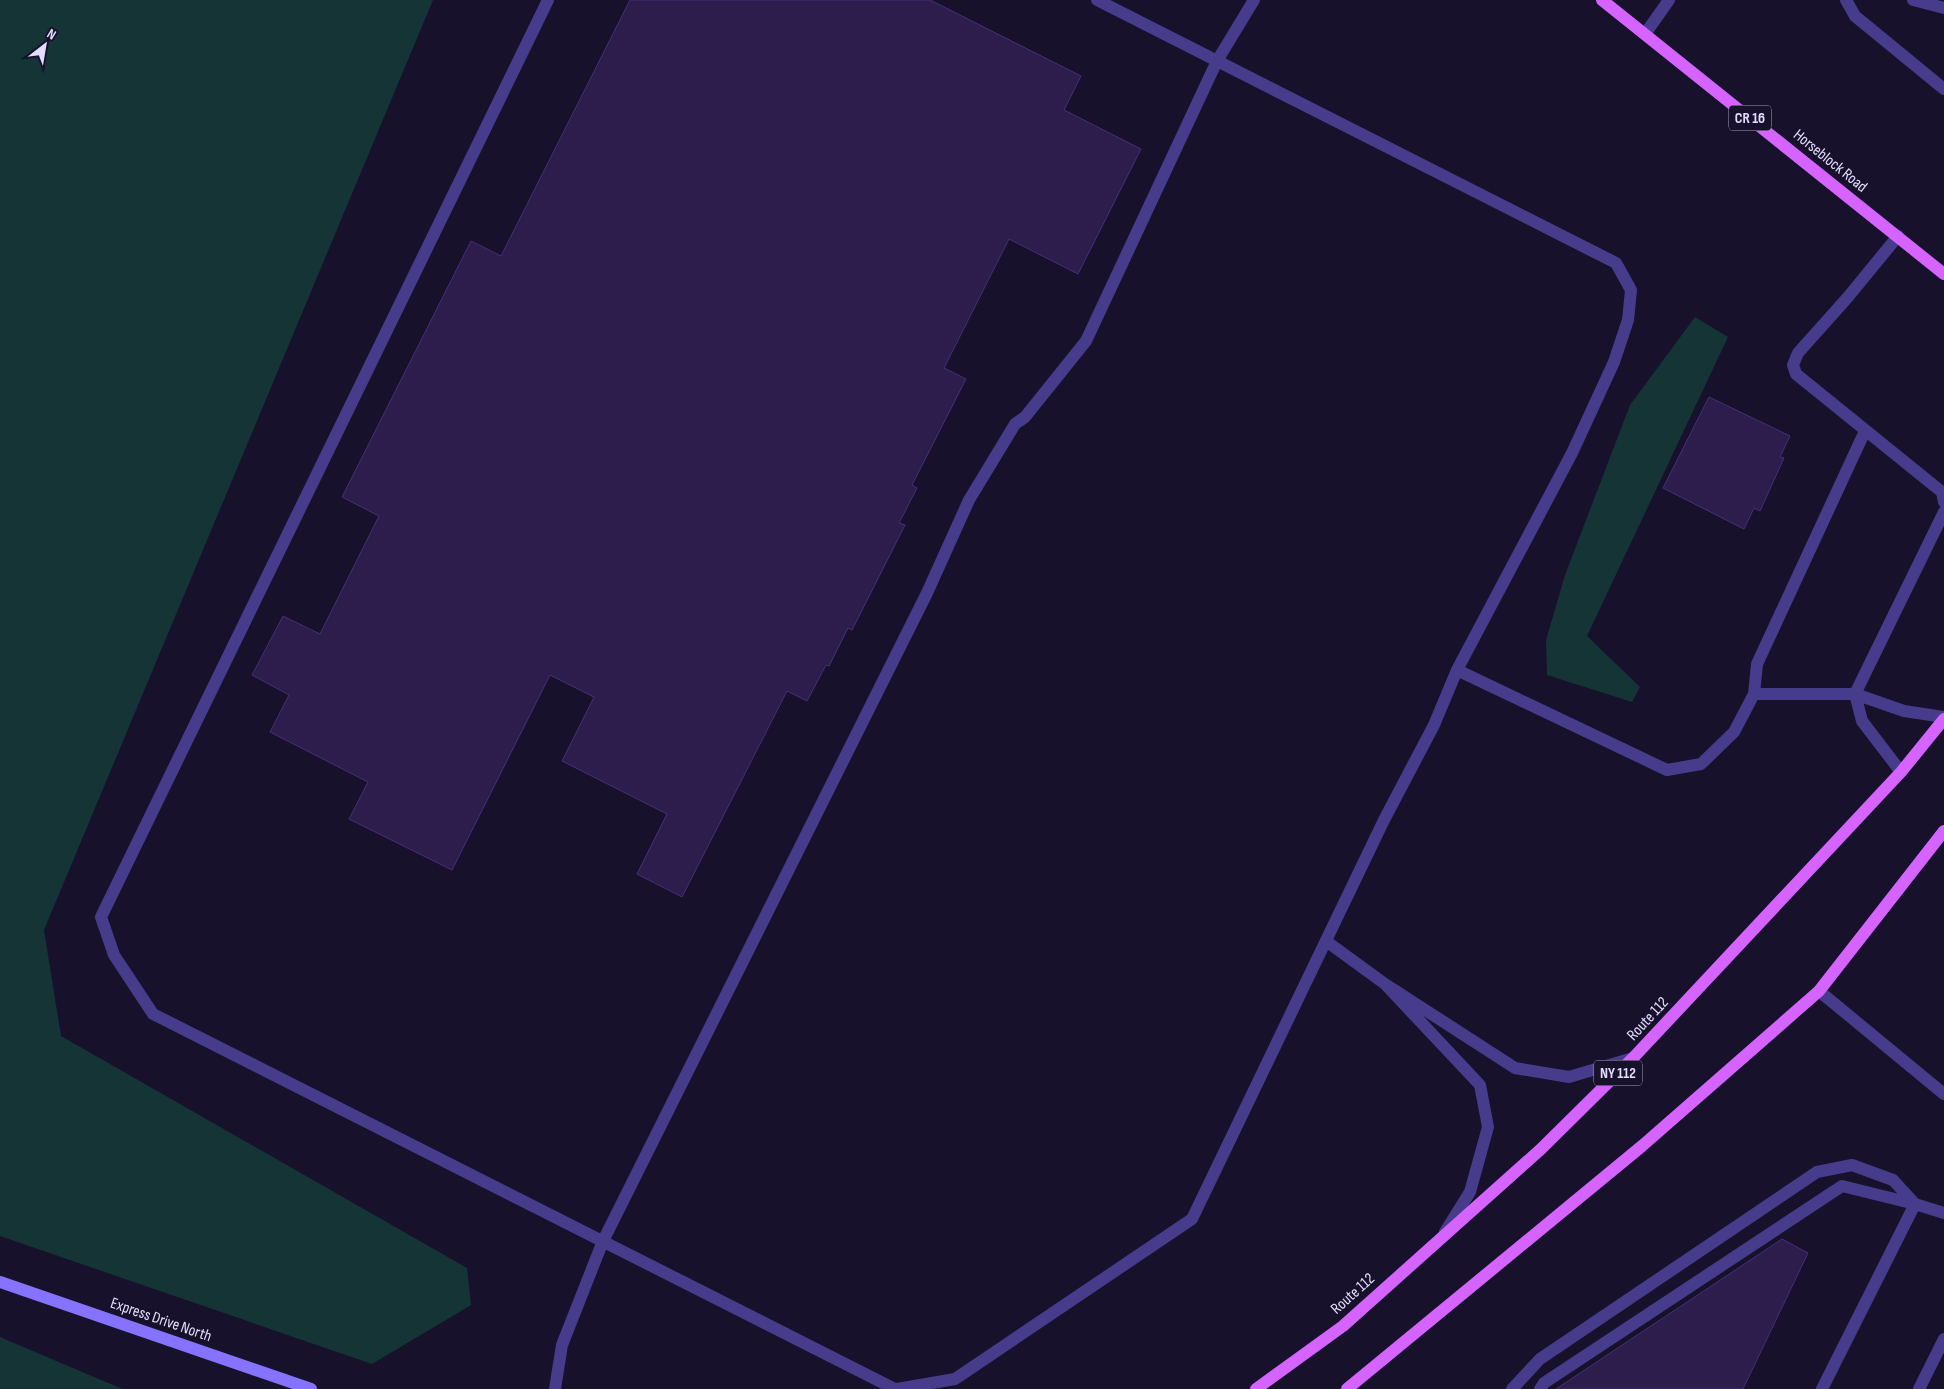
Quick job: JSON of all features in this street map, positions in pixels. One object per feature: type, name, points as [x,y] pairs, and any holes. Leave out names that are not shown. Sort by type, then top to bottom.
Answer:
[{"type":"main road","name":"Horseblock Road","points":[[1602,0],[1944,274]]},
{"type":"main road","name":"Route 112","points":[[1256,1389],[1342,1326],[1541,1149],[1634,1058],[1901,772],[1944,718]]},
{"type":"main road","points":[[1347,1389],[1642,1146],[1819,991],[1944,831]]},
{"type":"main road","name":"Express Drive North","points":[[0,1282],[311,1389]]},
{"type":"lane","points":[[548,0],[101,917],[114,955],[153,1014],[896,1389],[955,1378],[1192,1218],[1384,820],[1434,725],[1457,670],[1572,453],[1614,362],[1628,320],[1631,290],[1616,263],[1097,0]]},
{"type":"lane","points":[[555,1389],[562,1345],[603,1241],[927,593],[968,500],[1015,424],[1025,418],[1086,341],[1217,61],[1254,0]]},
{"type":"lane","points":[[1645,34],[1669,0]]},
{"type":"lane","points":[[1846,0],[1855,16],[1944,89]]},
{"type":"lane","points":[[1913,0],[1944,8]]},
{"type":"lane","points":[[1898,236],[1848,297],[1798,353],[1793,366],[1796,374],[1942,492],[1944,502]]},
{"type":"lane","points":[[1457,670],[1667,770],[1701,764],[1734,732],[1754,694],[1757,664],[1865,431]]},
{"type":"lane","points":[[1901,772],[1862,720],[1855,694],[1944,512]]},
{"type":"lane","points":[[1754,694],[1855,694],[1904,710],[1944,718]]},
{"type":"lane","points":[[1326,941],[1385,984],[1515,1068],[1569,1077],[1634,1058]]},
{"type":"lane","points":[[1385,984],[1480,1085],[1488,1127],[1470,1192],[1444,1234]]},
{"type":"lane","points":[[1819,991],[1944,1094]]},
{"type":"lane","points":[[1512,1389],[1540,1359],[1817,1172],[1852,1165],[1893,1180],[1915,1204]]},
{"type":"lane","points":[[1540,1389],[1544,1383],[1842,1186],[1944,1213]]},
{"type":"lane","points":[[1822,1389],[1915,1204]]},
{"type":"lane","points":[[1919,1389],[1944,1339]]},
{"type":"green space","points":[[0,0],[433,0],[44,930],[61,1036],[467,1268],[471,1305],[372,1364],[0,1236]]},
{"type":"green space","points":[[1695,317],[1728,337],[1587,636],[1640,687],[1632,702],[1547,675],[1546,640],[1565,575],[1630,405]]},
{"type":"green space","points":[[0,1337],[120,1388],[123,1389],[0,1389]]},
{"type":"building","points":[[630,0],[930,0],[1081,76],[1064,110],[1141,149],[1078,274],[1009,239],[944,368],[966,379],[912,485],[917,488],[899,523],[905,525],[852,630],[848,628],[829,666],[826,665],[807,701],[787,691],[682,897],[637,874],[667,814],[562,761],[594,697],[550,675],[452,870],[349,819],[368,782],[270,732],[289,695],[252,675],[283,616],[320,634],[379,516],[342,497],[471,241],[501,256]]},
{"type":"building","points":[[1709,397],[1790,436],[1780,457],[1784,458],[1760,511],[1754,508],[1744,529],[1663,488]]},
{"type":"building","points":[[1782,1239],[1808,1253],[1743,1389],[1556,1389]]}]
